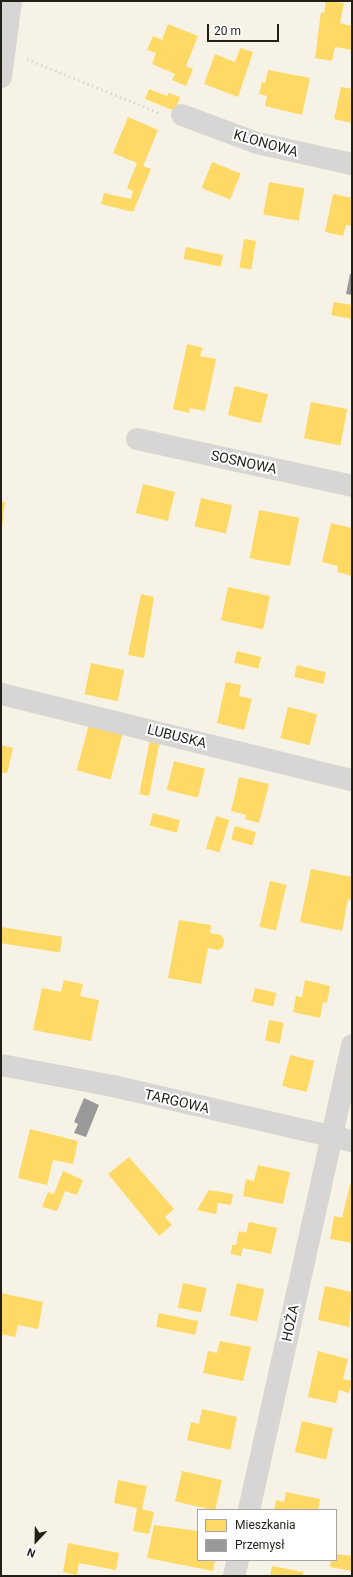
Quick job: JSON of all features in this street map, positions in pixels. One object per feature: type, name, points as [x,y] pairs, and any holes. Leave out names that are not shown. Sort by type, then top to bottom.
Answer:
[{"type":"street","points":[[1,77],[11,1]]},
{"type":"street","name":"KLONOWA","points":[[182,115],[257,143],[352,164]]},
{"type":"street","name":"SOSNOWA","points":[[137,439],[352,486]]},
{"type":"street","name":"LUBUSKA","points":[[1,694],[352,780]]},
{"type":"street","name":"HOŻA","points":[[249,1509],[352,1045]]},
{"type":"street","name":"TARGOWA","points":[[1,1065],[113,1086],[352,1141]]},
{"type":"street","points":[[234,1576],[238,1561]]},
{"type":"path","points":[[4,50],[170,118],[182,115]]},
{"type":"building: Mieszkania","points":[[326,1],[344,3],[340,23],[352,26],[352,50],[335,47],[332,61],[315,58],[321,12],[324,13]]},
{"type":"building: Mieszkania","points":[[168,24],[198,36],[186,66],[193,69],[186,86],[172,80],[175,74],[152,64],[156,53],[147,50],[153,36],[162,40]]},
{"type":"building: Mieszkania","points":[[240,48],[253,52],[238,97],[204,84],[215,54],[235,62]]},
{"type":"building: Mieszkania","points":[[268,70],[310,78],[302,115],[265,106],[267,96],[259,94],[262,82],[265,83]]},
{"type":"building: Mieszkania","points":[[341,87],[352,89],[352,123],[334,119]]},
{"type":"building: Mieszkania","points":[[149,89],[167,96],[169,93],[180,97],[175,111],[145,99]]},
{"type":"building: Mieszkania","points":[[128,117],[158,130],[143,166],[151,169],[133,212],[101,204],[104,193],[131,199],[133,191],[127,188],[137,163],[113,153]]},
{"type":"building: Mieszkania","points":[[212,162],[241,174],[230,200],[202,188]]},
{"type":"building: Mieszkania","points":[[269,182],[304,188],[299,221],[263,214]]},
{"type":"building: Mieszkania","points":[[333,194],[352,198],[352,226],[346,225],[343,236],[325,232]]},
{"type":"building: Mieszkania","points":[[244,239],[256,241],[251,270],[239,268]]},
{"type":"building: Mieszkania","points":[[186,247],[223,255],[221,267],[184,259]]},
{"type":"building: Mieszkania","points":[[334,302],[352,305],[352,319],[331,315]]},
{"type":"building: Mieszkania","points":[[187,344],[203,348],[200,356],[216,359],[205,411],[190,408],[189,413],[173,409]]},
{"type":"building: Mieszkania","points":[[235,386],[268,394],[261,423],[228,415]]},
{"type":"building: Mieszkania","points":[[311,402],[347,409],[340,445],[304,438]]},
{"type":"building: Mieszkania","points":[[143,484],[175,492],[168,521],[136,513]]},
{"type":"building: Mieszkania","points":[[201,498],[232,505],[226,533],[194,526]]},
{"type":"building: Mieszkania","points":[[1,502],[5,502],[2,527],[1,527]]},
{"type":"building: Mieszkania","points":[[259,510],[299,518],[290,566],[250,558]]},
{"type":"building: Mieszkania","points":[[331,523],[352,528],[352,576],[337,572],[338,566],[322,562]]},
{"type":"building: Mieszkania","points":[[228,587],[270,596],[263,629],[221,620]]},
{"type":"building: Mieszkania","points":[[141,594],[154,597],[144,658],[128,655]]},
{"type":"building: Mieszkania","points":[[237,651],[261,657],[258,669],[234,663]]},
{"type":"building: Mieszkania","points":[[91,663],[124,670],[118,701],[84,694]]},
{"type":"building: Mieszkania","points":[[297,665],[326,672],[323,684],[294,677]]},
{"type":"building: Mieszkania","points":[[226,682],[241,685],[239,696],[252,699],[244,730],[217,723]]},
{"type":"building: Mieszkania","points":[[288,707],[317,714],[309,745],[280,738]]},
{"type":"building: Mieszkania","points":[[89,724],[123,733],[110,779],[77,770]]},
{"type":"building: Mieszkania","points":[[150,739],[160,741],[149,796],[139,794]]},
{"type":"building: Mieszkania","points":[[1,745],[13,748],[7,773],[1,772]]},
{"type":"building: Mieszkania","points":[[174,761],[205,769],[198,798],[167,790]]},
{"type":"building: Mieszkania","points":[[239,777],[269,784],[259,823],[245,819],[246,815],[231,811]]},
{"type":"building: Mieszkania","points":[[153,813],[180,820],[177,833],[150,826]]},
{"type":"building: Mieszkania","points":[[216,816],[229,820],[219,853],[206,849]]},
{"type":"building: Mieszkania","points":[[235,826],[256,832],[252,846],[231,839]]},
{"type":"building: Mieszkania","points":[[311,869],[352,877],[352,900],[348,899],[342,931],[300,922]]},
{"type":"building: Mieszkania","points":[[270,881],[287,885],[276,931],[259,927]]},
{"type":"building: Mieszkania","points":[[179,920],[211,925],[210,933],[221,935],[224,939],[223,947],[218,950],[208,948],[201,984],[168,978]]},
{"type":"building: Mieszkania","points":[[1,927],[62,937],[60,953],[1,943]]},
{"type":"building: Mieszkania","points":[[64,980],[83,984],[80,996],[99,1000],[91,1041],[33,1030],[42,988],[61,992]]},
{"type":"building: Mieszkania","points":[[305,980],[330,986],[327,1003],[323,1002],[320,1018],[293,1012],[296,996],[302,997]]},
{"type":"building: Mieszkania","points":[[255,988],[276,993],[273,1007],[252,1002]]},
{"type":"building: Mieszkania","points":[[269,1020],[284,1023],[280,1043],[265,1041]]},
{"type":"building: Mieszkania","points":[[290,1055],[314,1061],[307,1092],[282,1086]]},
{"type":"building: Mieszkania","points":[[30,1129],[78,1141],[73,1164],[53,1160],[47,1185],[18,1178]]},
{"type":"building: Mieszkania","points":[[129,1157],[174,1209],[165,1217],[172,1225],[159,1236],[108,1174]]},
{"type":"building: Mieszkania","points":[[258,1165],[290,1172],[283,1204],[243,1196],[246,1179],[254,1181]]},
{"type":"building: Mieszkania","points":[[63,1171],[83,1180],[77,1195],[65,1191],[57,1211],[42,1207],[48,1192],[54,1194]]},
{"type":"building: Mieszkania","points":[[350,1184],[352,1185],[352,1243],[330,1239],[334,1216],[342,1218]]},
{"type":"building: Mieszkania","points":[[209,1190],[233,1194],[231,1205],[218,1203],[216,1214],[197,1210]]},
{"type":"building: Mieszkania","points":[[249,1222],[277,1228],[271,1254],[243,1248],[241,1256],[231,1254],[232,1245],[236,1245],[239,1231],[246,1233]]},
{"type":"building: Mieszkania","points":[[183,1283],[206,1288],[201,1312],[178,1307]]},
{"type":"building: Mieszkania","points":[[237,1283],[264,1289],[257,1321],[230,1315]]},
{"type":"building: Mieszkania","points":[[325,1286],[352,1292],[349,1327],[318,1320]]},
{"type":"building: Mieszkania","points":[[1,1293],[43,1302],[38,1329],[18,1325],[15,1337],[1,1334]]},
{"type":"building: Mieszkania","points":[[159,1313],[198,1321],[195,1335],[156,1327]]},
{"type":"building: Mieszkania","points":[[220,1341],[251,1347],[243,1381],[203,1373],[208,1351],[217,1353]]},
{"type":"building: Mieszkania","points":[[318,1351],[348,1359],[343,1379],[352,1381],[349,1393],[339,1390],[336,1403],[308,1397]]},
{"type":"building: Mieszkania","points":[[202,1409],[237,1417],[230,1450],[187,1440],[191,1422],[199,1424]]},
{"type":"building: Mieszkania","points":[[302,1421],[333,1428],[326,1459],[295,1452]]},
{"type":"building: Mieszkania","points":[[182,1471],[222,1480],[215,1509],[209,1509],[175,1501]]},
{"type":"building: Mieszkania","points":[[118,1480],[147,1486],[142,1509],[154,1512],[149,1534],[133,1531],[137,1508],[114,1503]]},
{"type":"building: Mieszkania","points":[[286,1492],[320,1499],[318,1509],[274,1509],[276,1500],[284,1502]]},
{"type":"building: Mieszkania","points":[[154,1525],[197,1531],[197,1561],[215,1561],[213,1571],[147,1558]]},
{"type":"building: Mieszkania","points":[[68,1543],[119,1553],[116,1570],[79,1563],[77,1575],[63,1572]]},
{"type":"building: Mieszkania","points":[[337,1554],[352,1556],[352,1571],[330,1567],[331,1561],[337,1561]]},
{"type":"building: Mieszkania","points":[[272,1566],[303,1572],[303,1576],[270,1576]]},
{"type":"building: Przemysł","points":[[350,274],[352,274],[352,295],[346,294]]},
{"type":"building: Przemysł","points":[[84,1098],[99,1105],[86,1137],[74,1133],[78,1124],[74,1122]]}]
